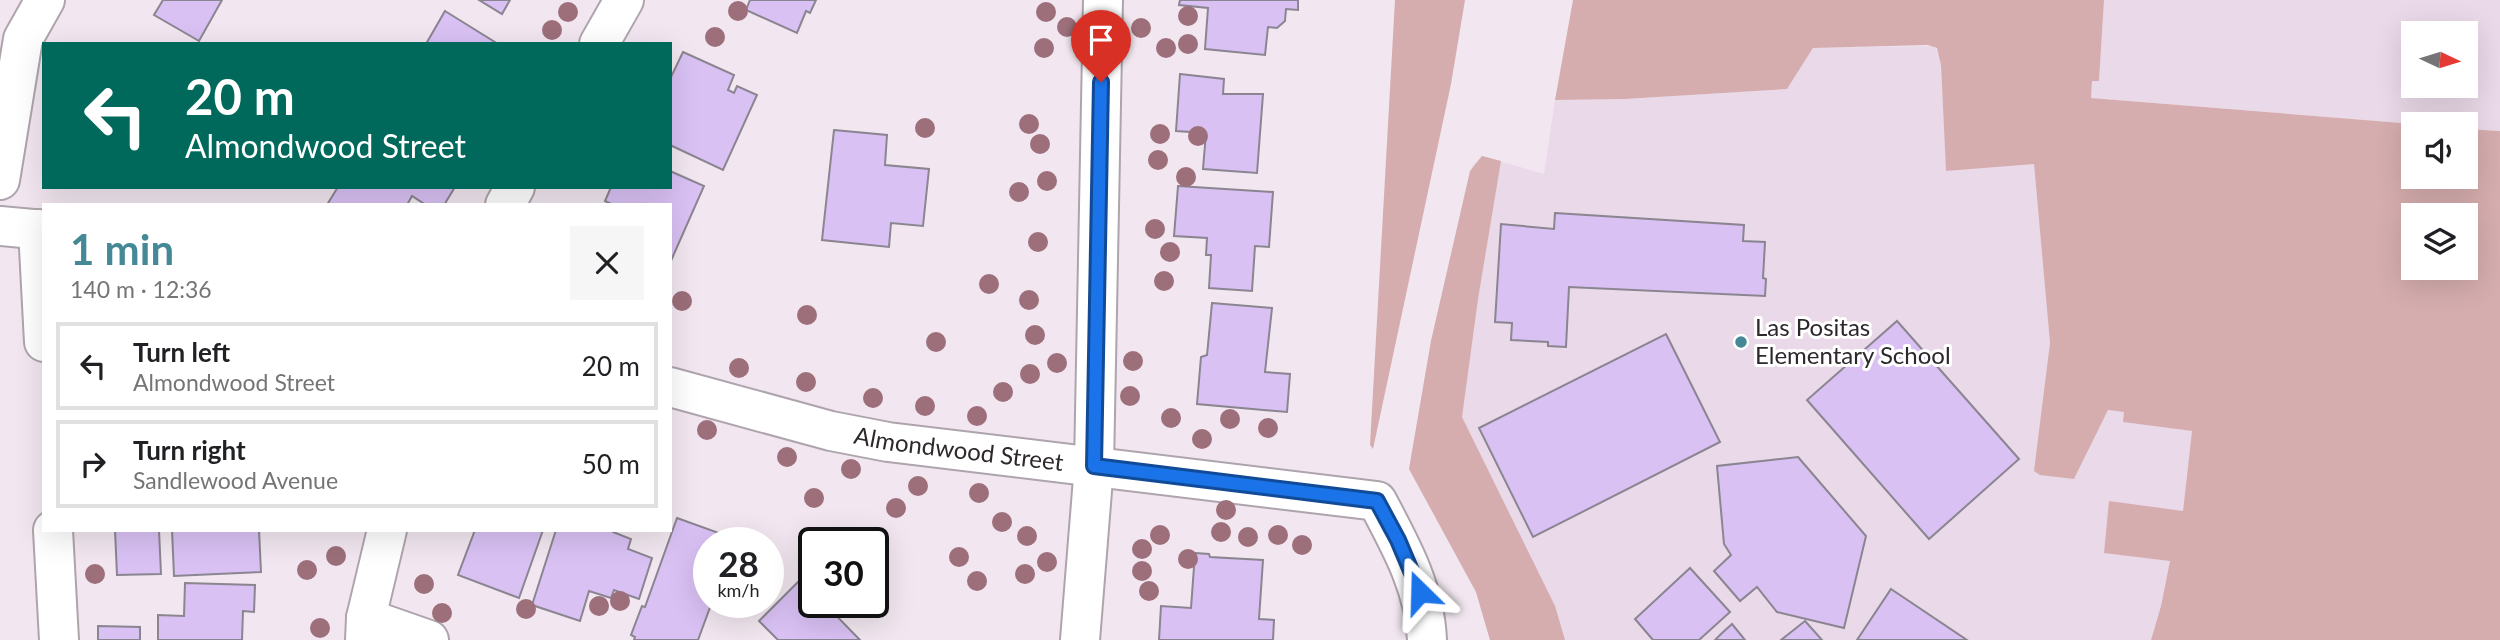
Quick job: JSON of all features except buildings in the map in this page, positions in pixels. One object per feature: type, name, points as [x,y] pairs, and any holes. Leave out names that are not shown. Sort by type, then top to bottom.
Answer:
[{"type":"street","points":[[0,180],[23,39],[45,0]]},
{"type":"street","points":[[600,42],[624,0]]},
{"type":"street","points":[[1080,640],[1094,466],[1103,0]]},
{"type":"street","points":[[0,226],[41,230],[42,267]]},
{"type":"street","name":"Almondwood Street","points":[[672,388],[831,432],[888,442],[1377,501],[1398,540],[1420,592],[1427,640]]},
{"type":"street","points":[[53,532],[59,640]]},
{"type":"street","points":[[387,532],[365,629],[429,640]]},
{"type":"shaded area","points":[[1395,0],[1465,0],[1451,84],[1373,449],[1370,445]]},
{"type":"shaded area","points":[[1573,0],[2104,0],[2099,81],[2092,81],[2091,98],[2401,123],[2401,189],[2478,189],[2478,130],[2500,131],[2500,640],[2151,640],[2170,561],[2104,553],[2109,501],[2183,511],[2192,431],[2123,422],[2124,412],[2108,410],[2074,479],[2040,475],[2034,471],[2050,343],[2034,164],[1946,171],[1941,65],[1937,48],[1928,45],[1813,48],[1787,89],[1625,99],[1555,100]]},
{"type":"shaded area","points":[[2104,0],[2500,0],[2500,131],[2478,130],[2478,112],[2401,112],[2401,123],[2091,98],[2092,81],[2099,81]]},
{"type":"shaded area","name":"Las Positas Elementary School","points":[[1933,46],[1939,52],[1941,65],[1946,171],[2034,163],[2050,343],[2035,471],[2074,479],[2108,410],[2124,412],[2124,422],[2192,431],[2183,511],[2109,502],[2170,561],[2151,640],[1490,640],[1476,592],[1409,469],[1431,341],[1472,166],[1482,156],[1544,174],[1555,100],[1625,99],[1787,89],[1813,48]]},
{"type":"shaded area","points":[[1482,156],[1501,161],[1462,417],[1555,606],[1565,640],[1490,640],[1476,592],[1409,469],[1431,341],[1470,171]]},
{"type":"place","name":"Las Positas Elementary School","points":[[1741,342]]},
{"type":"route","points":[[1101,82],[1094,466],[1377,501],[1398,540],[1420,592]]}]
